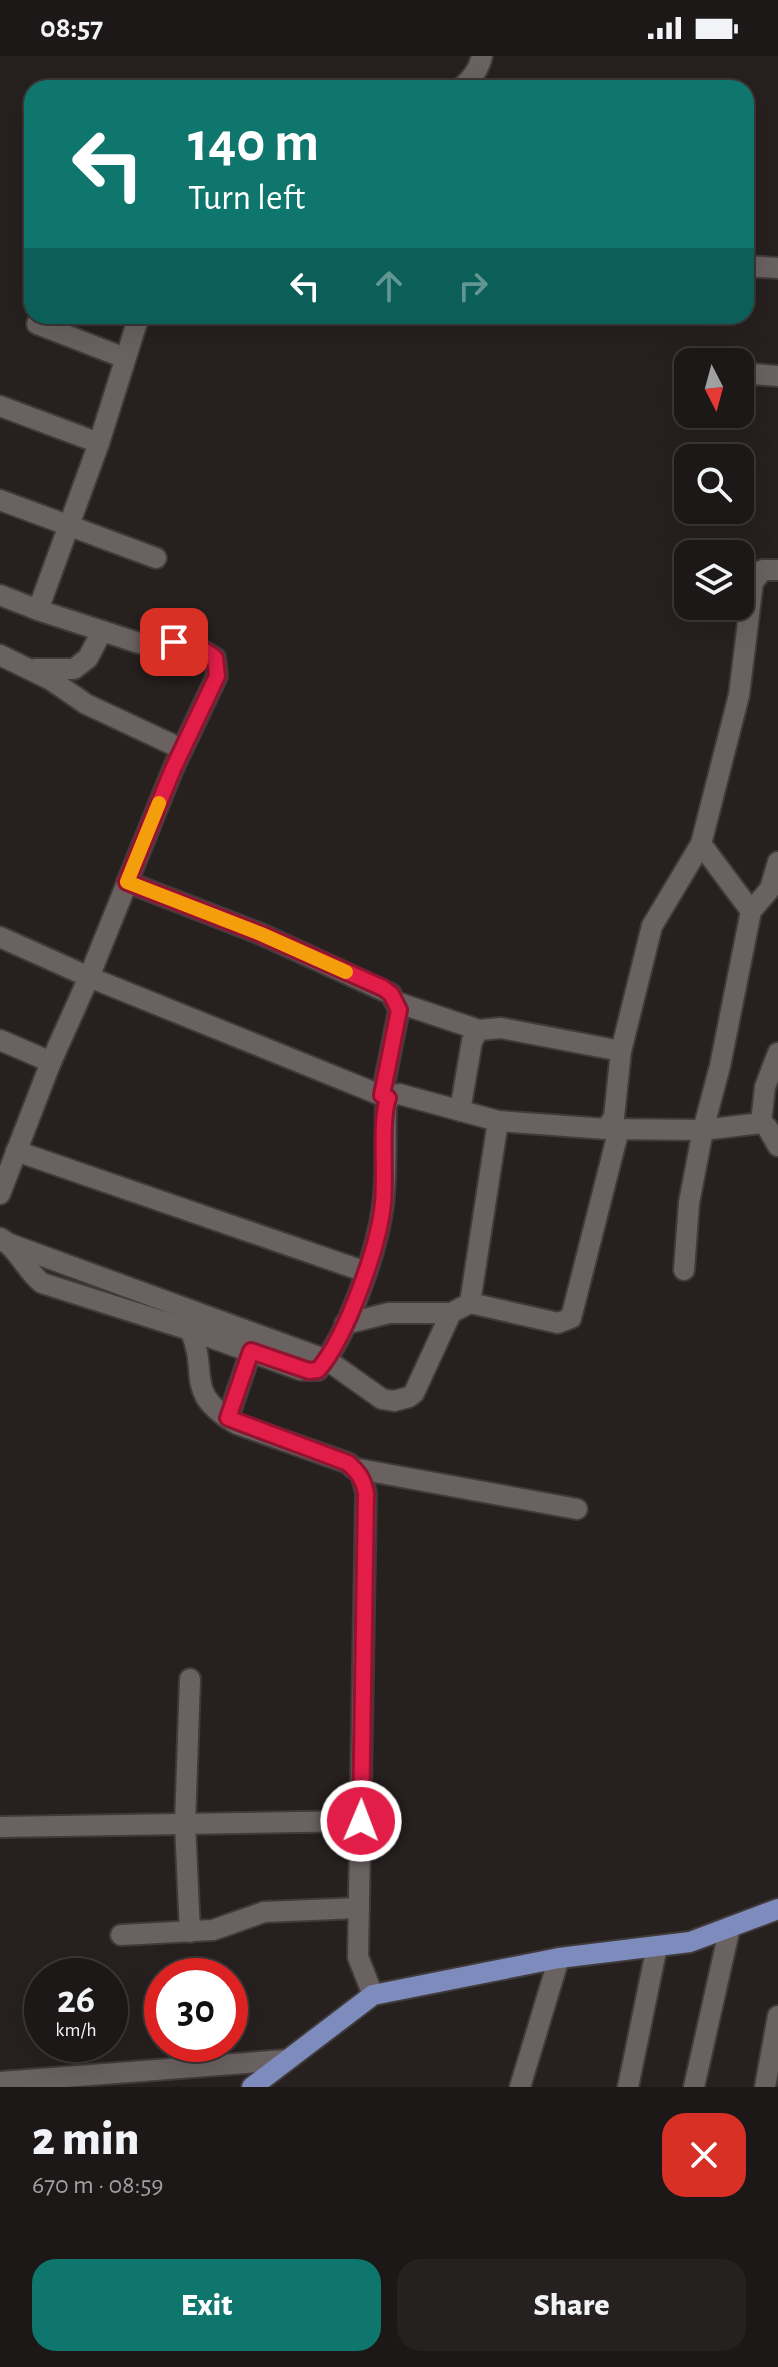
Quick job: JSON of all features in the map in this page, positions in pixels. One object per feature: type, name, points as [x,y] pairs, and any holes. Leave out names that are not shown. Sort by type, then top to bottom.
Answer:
[{"type":"main road","points":[[252,2087],[373,1995],[559,1958],[690,1942],[778,1909]]},
{"type":"street","points":[[471,80],[482,56]]},
{"type":"street","points":[[754,266],[778,268]]},
{"type":"street","points":[[37,324],[125,358]]},
{"type":"street","points":[[38,610],[99,443],[136,324]]},
{"type":"street","points":[[754,374],[778,376]]},
{"type":"street","points":[[0,406],[99,443]]},
{"type":"street","points":[[0,500],[156,558]]},
{"type":"street","points":[[345,1324],[389,1313],[451,1313],[470,1303],[558,1323],[571,1318],[612,1129],[621,1051],[652,926],[701,844],[739,695],[753,582],[763,570],[778,570]]},
{"type":"street","points":[[0,595],[139,643],[190,643],[215,658],[217,676],[182,749],[51,1062],[0,1194]]},
{"type":"street","points":[[27,669],[74,669],[88,658],[102,631]]},
{"type":"street","points":[[0,655],[51,680],[86,704],[182,749]]},
{"type":"street","points":[[701,844],[751,911]]},
{"type":"street","points":[[684,1270],[689,1203],[751,911],[772,897],[778,862]]},
{"type":"street","points":[[4,1240],[32,1276],[42,1283],[309,1371],[318,1370],[327,1360],[366,1272],[383,1206],[385,1096],[399,1010],[396,1002],[383,988],[261,934],[127,882]]},
{"type":"street","points":[[0,937],[89,977],[385,1096],[399,1094],[498,1121],[612,1129],[703,1130],[761,1123],[767,1127],[778,1146]]},
{"type":"street","points":[[396,1002],[479,1030],[501,1028],[621,1051]]},
{"type":"street","points":[[460,1111],[472,1041],[479,1030]]},
{"type":"street","points":[[0,1040],[51,1062]]},
{"type":"street","points":[[761,1123],[765,1087],[778,1053]]},
{"type":"street","points":[[470,1303],[498,1121]]},
{"type":"street","points":[[16,1151],[366,1272]]},
{"type":"street","points":[[4,1240],[327,1360],[382,1399],[394,1401],[414,1393],[451,1313]]},
{"type":"street","points":[[190,1330],[198,1350],[198,1379],[203,1393],[228,1418],[348,1463],[361,1474],[366,1493],[358,1957],[373,1995]]},
{"type":"street","points":[[228,1418],[251,1351]]},
{"type":"street","points":[[353,1468],[577,1509]]},
{"type":"street","points":[[190,1679],[185,1824],[190,1932]]},
{"type":"street","points":[[0,1827],[361,1821]]},
{"type":"street","points":[[121,1935],[213,1930],[264,1912],[359,1908]]},
{"type":"street","points":[[694,2087],[730,1927]]},
{"type":"street","points":[[628,2087],[657,1946]]},
{"type":"street","points":[[520,2087],[559,1958]]},
{"type":"street","points":[[765,2087],[778,2016]]},
{"type":"street","points":[[0,2082],[285,2060]]},
{"type":"slow traffic","points":[[159,803],[127,882],[261,934],[346,972]]},
{"type":"route","points":[[174,642],[190,643],[205,650],[215,658],[217,676],[173,769],[127,882],[261,934],[383,988],[391,994],[399,1010],[382,1095],[388,1098],[383,1206],[366,1272],[340,1338],[318,1370],[301,1370],[251,1351],[228,1418],[237,1424],[348,1463],[361,1474],[364,1481],[361,1821]]}]
